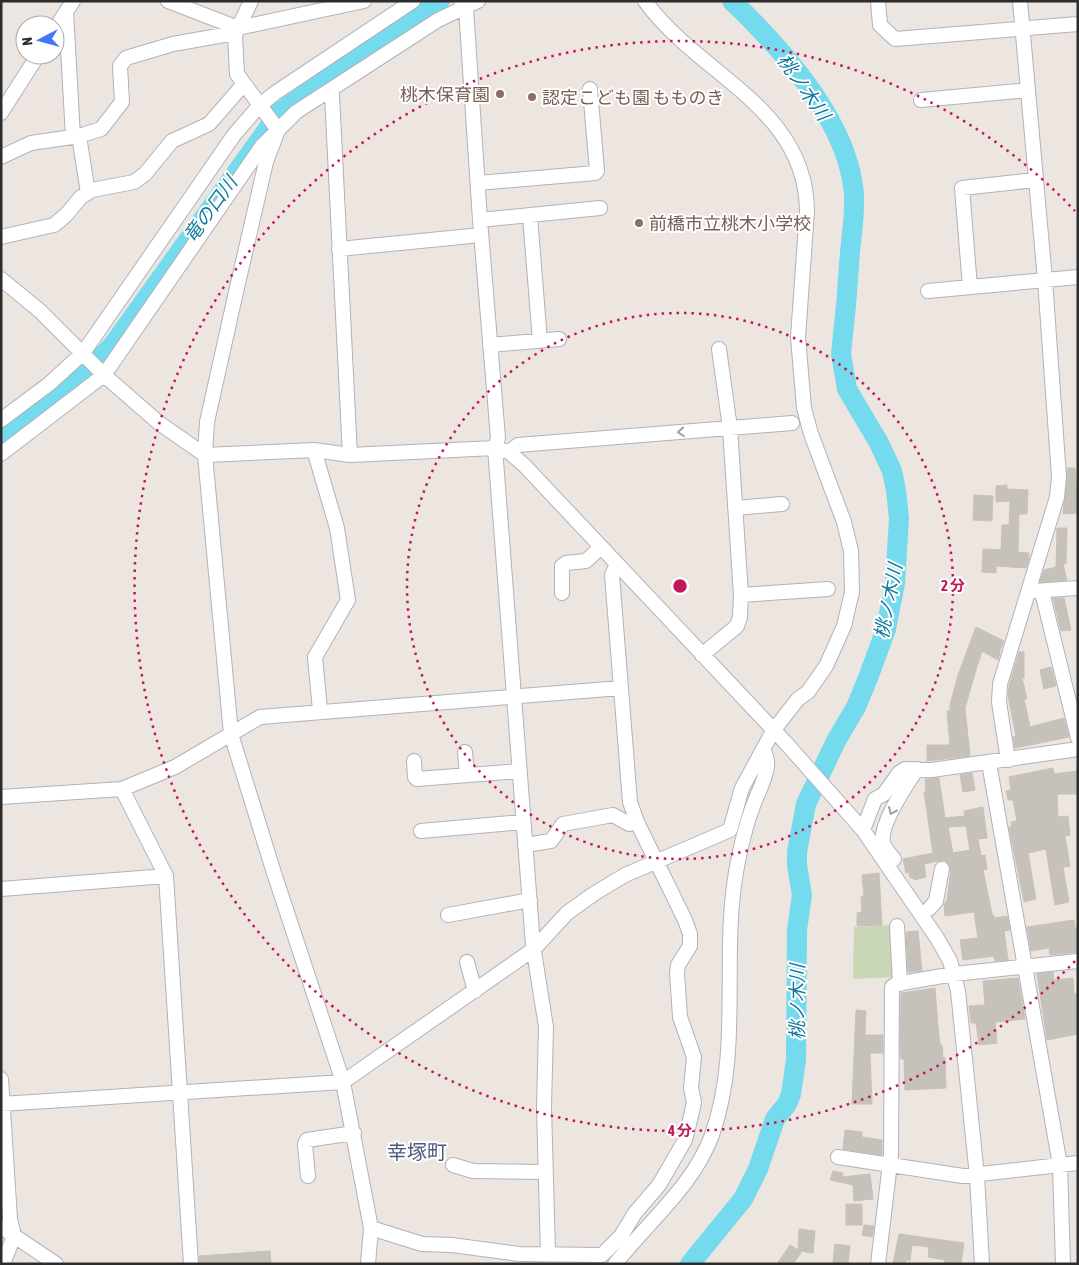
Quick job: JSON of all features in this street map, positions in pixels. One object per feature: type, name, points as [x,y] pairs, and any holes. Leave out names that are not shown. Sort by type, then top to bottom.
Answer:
[{"type":"street","points":[[168,1],[236,31]]},
{"type":"street","points":[[251,1],[236,31],[237,74],[243,85],[277,129]]},
{"type":"street","points":[[1,157],[31,143],[76,136],[101,129],[122,102],[120,66],[126,58],[173,44],[224,35],[364,1]]},
{"type":"street","points":[[1,420],[49,384],[82,353],[234,135],[260,107],[413,1]]},
{"type":"street","points":[[2,1104],[180,1091],[343,1082],[534,948],[567,913],[582,901],[625,875],[657,860],[726,833],[731,826],[742,788],[773,731],[798,699],[812,687],[826,666],[838,643],[850,606],[853,579],[851,551],[844,522],[810,434],[804,408],[798,337],[807,194],[799,164],[782,132],[752,101],[684,43],[645,1]]},
{"type":"street","points":[[878,1],[880,25],[895,39],[1078,24]]},
{"type":"street","points":[[1008,760],[998,693],[1002,673],[1057,496],[1058,477],[1045,280],[1020,1]]},
{"type":"street","points":[[1,454],[104,375],[262,146],[277,129],[291,116],[330,90],[467,3],[481,235],[498,438],[495,448],[513,697],[534,948],[546,1040],[544,1172],[548,1254]]},
{"type":"street","points":[[69,7],[76,136],[88,193]]},
{"type":"street","points":[[1,113],[32,65]]},
{"type":"street","points":[[1,237],[54,225],[88,193],[134,182],[145,174],[172,141],[209,124],[243,85]]},
{"type":"street","points":[[478,183],[595,173],[597,171],[590,89]]},
{"type":"street","points":[[330,90],[332,95],[350,455]]},
{"type":"street","points":[[921,100],[1028,90]]},
{"type":"street","points":[[277,129],[266,162],[207,422],[205,455],[231,734],[343,1082],[371,1228],[368,1264]]},
{"type":"street","points":[[970,287],[962,188],[1035,180]]},
{"type":"street","points":[[480,220],[600,208]]},
{"type":"street","points":[[530,216],[540,341]]},
{"type":"street","points":[[339,248],[481,235]]},
{"type":"street","points":[[928,291],[1078,277]]},
{"type":"street","points":[[1,279],[40,312],[104,375],[159,422],[205,455],[314,450],[350,455],[495,448],[509,452],[524,465],[784,742],[860,827],[937,938],[954,974],[958,991],[976,1176],[982,1264]]},
{"type":"street","points":[[490,345],[559,339]]},
{"type":"street","points":[[702,656],[737,626],[740,617],[741,596],[730,428],[719,349]]},
{"type":"street","points":[[509,452],[518,445],[792,423]]},
{"type":"street","points":[[314,450],[337,528],[348,600],[315,657],[320,710]]},
{"type":"street","points":[[735,508],[782,504]]},
{"type":"street","points":[[562,593],[562,566],[566,563],[586,561],[601,548]]},
{"type":"street","points":[[371,1228],[422,1244],[452,1245],[518,1259],[548,1254],[602,1255],[621,1236],[635,1213],[659,1185],[685,1140],[694,1102],[691,1088],[694,1057],[680,1017],[677,973],[678,965],[690,946],[690,934],[657,860],[637,822],[629,796],[612,575],[617,564]]},
{"type":"street","points":[[1028,590],[1042,592],[1078,588]]},
{"type":"street","points":[[741,596],[828,589]]},
{"type":"street","points":[[1042,592],[1078,738]]},
{"type":"street","points":[[1,797],[122,789],[174,767],[260,717],[320,710],[621,688]]},
{"type":"street","points":[[615,1264],[686,1182],[703,1157],[721,1106],[729,1060],[728,953],[731,901],[748,821],[767,770],[767,757],[763,749]]},
{"type":"street","points":[[860,827],[876,799],[884,794],[902,770],[932,770],[1078,749]]},
{"type":"street","points":[[466,752],[467,775]]},
{"type":"street","points":[[414,761],[417,779],[519,771]]},
{"type":"street","points":[[989,763],[1060,1165],[1063,1264]]},
{"type":"street","points":[[917,769],[896,803],[883,839],[885,847],[936,920],[937,938]]},
{"type":"street","points":[[122,789],[166,876],[191,1264]]},
{"type":"street","points":[[525,845],[551,841],[559,827],[569,822],[614,815],[629,824],[637,822]]},
{"type":"street","points":[[421,831],[523,822]]},
{"type":"street","points":[[929,909],[936,901],[942,869]]},
{"type":"street","points":[[1,889],[166,876]]},
{"type":"street","points":[[448,915],[530,900]]},
{"type":"street","points":[[897,926],[900,984]]},
{"type":"street","points":[[878,1264],[891,1165],[891,990],[893,985],[954,974],[1078,961]]},
{"type":"street","points":[[467,962],[475,991]]},
{"type":"street","points":[[1,1079],[10,1219],[14,1236],[4,1264]]},
{"type":"street","points":[[308,1176],[305,1144],[307,1140],[354,1133]]},
{"type":"street","points":[[838,1157],[976,1176],[1078,1163]]},
{"type":"street","points":[[453,1165],[473,1171],[544,1172]]},
{"type":"street","points":[[643,1231],[659,1185]]},
{"type":"street","points":[[1,1227],[56,1264]]},
{"type":"green space","points":[[893,925],[894,977],[853,979],[854,927]]},
{"type":"building","points":[[1067,468],[1075,468],[1078,513],[1063,514]]},
{"type":"building","points":[[1007,485],[1007,489],[1028,490],[1027,514],[1019,514],[1018,552],[1029,553],[1029,559],[1026,568],[996,566],[996,573],[982,572],[983,549],[1001,550],[1002,525],[1009,525],[1010,501],[996,502],[996,486]]},
{"type":"building","points":[[974,495],[993,496],[992,521],[973,520]]},
{"type":"building","points":[[1057,528],[1067,528],[1066,564],[1063,564],[1067,580],[1040,582],[1044,570],[1056,567]]},
{"type":"building","points":[[1053,598],[1064,598],[1071,630],[1061,631]]},
{"type":"building","points":[[976,627],[1004,641],[998,660],[982,651],[975,673],[965,708],[970,756],[927,761],[927,745],[950,745],[947,711],[950,711],[958,675]]},
{"type":"building","points":[[1019,652],[1024,652],[1024,678],[1022,678],[1027,699],[1024,699],[1030,727],[1064,718],[1069,737],[1015,748],[1013,737],[1016,736],[1008,696]]},
{"type":"building","points":[[1051,667],[1056,686],[1044,689],[1040,670]]},
{"type":"building","points":[[1053,768],[1054,774],[1077,771],[1078,775],[1078,794],[1057,794],[1058,817],[1068,816],[1070,835],[1065,836],[1070,866],[1063,867],[1069,902],[1055,905],[1046,849],[1028,853],[1036,899],[1024,902],[1009,827],[1012,827],[1011,822],[1017,821],[1013,800],[1008,800],[1006,791],[1011,790],[1009,777]]},
{"type":"building","points":[[972,773],[975,790],[963,792],[960,775]]},
{"type":"building","points":[[939,778],[945,818],[965,816],[964,811],[983,807],[987,838],[978,839],[981,856],[985,855],[987,869],[983,870],[992,914],[995,918],[1007,916],[1010,930],[1004,931],[1008,960],[995,961],[994,956],[963,960],[960,940],[978,938],[974,912],[945,916],[944,905],[947,900],[951,870],[947,862],[943,860],[924,864],[926,877],[914,880],[914,878],[910,878],[909,872],[906,873],[903,859],[933,853],[924,792],[926,792],[925,779]],"holes":[[[966,826],[970,850],[953,853],[948,827]]]},
{"type":"building","points":[[879,873],[882,925],[857,926],[857,913],[862,912],[861,896],[864,896],[862,875]]},
{"type":"building","points":[[1074,920],[1075,928],[1078,928],[1078,952],[1050,955],[1049,948],[1031,951],[1027,927]]},
{"type":"building","points":[[918,931],[922,971],[908,972],[906,932]]},
{"type":"building","points":[[1053,972],[1054,980],[1073,978],[1074,994],[1078,994],[1078,1034],[1047,1040],[1037,974]]},
{"type":"building","points":[[1018,978],[1025,1019],[995,1022],[997,1043],[979,1045],[976,1023],[971,1023],[969,1006],[985,1005],[983,981]]},
{"type":"building","points":[[935,988],[940,1045],[942,1045],[943,1058],[945,1058],[946,1088],[905,1090],[904,1059],[901,1059],[900,1049],[901,993]]},
{"type":"building","points":[[856,1010],[866,1011],[865,1035],[883,1035],[883,1053],[870,1053],[872,1104],[852,1104]]},
{"type":"building","points":[[845,1130],[862,1132],[862,1137],[882,1140],[882,1155],[843,1149]]},
{"type":"building","points":[[833,1171],[843,1173],[842,1177],[870,1174],[873,1199],[854,1201],[853,1185],[830,1180]]},
{"type":"building","points":[[846,1204],[862,1204],[862,1225],[846,1225]]},
{"type":"building","points":[[864,1225],[874,1226],[872,1237],[862,1235]]},
{"type":"building","points":[[799,1229],[815,1231],[813,1253],[799,1251],[801,1253],[793,1264],[777,1264],[790,1245],[798,1250]]},
{"type":"building","points":[[899,1234],[964,1243],[961,1264],[944,1264],[945,1260],[928,1257],[929,1247],[912,1245],[910,1261],[906,1260],[905,1264],[893,1264]]},
{"type":"building","points":[[835,1244],[850,1246],[848,1264],[833,1262]]},
{"type":"building","points":[[270,1251],[271,1264],[200,1264],[199,1256]]},
{"type":"waterway","name":"竜の口川","points":[[1,440],[87,372],[113,345],[280,112],[440,1]]},
{"type":"waterway","name":"桃ノ木川","points":[[690,1264],[743,1199],[758,1169],[775,1119],[787,1104],[791,1094],[796,1060],[797,930],[802,895],[797,865],[797,852],[806,804],[836,741],[856,707],[886,629],[895,583],[899,519],[892,471],[879,443],[847,389],[841,354],[854,208],[854,194],[849,167],[840,140],[810,88],[772,42],[732,1]]},
{"type":"place","name":"桃木保育園","points":[[500,94]]},
{"type":"place","name":"認定こども園 もものき","points":[[532,97]]},
{"type":"place","name":"前橋市立桃木小学校","points":[[639,223]]},
{"type":"district","name":"幸塚町","points":[[417,1151]]}]
